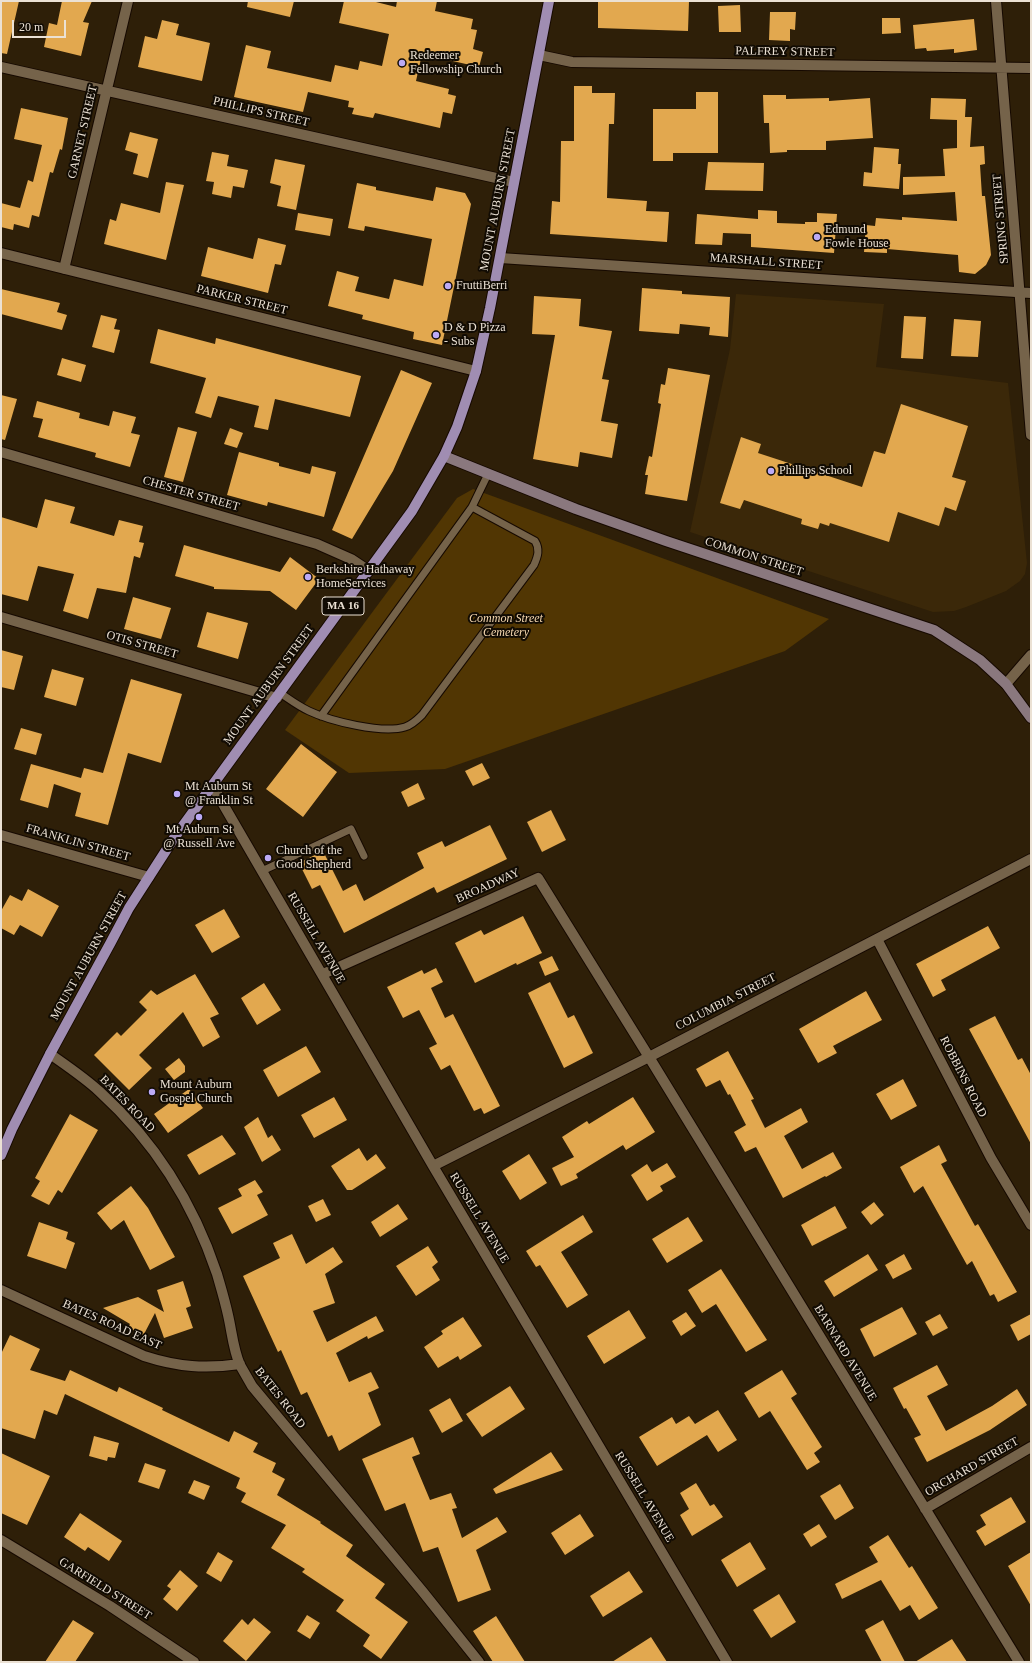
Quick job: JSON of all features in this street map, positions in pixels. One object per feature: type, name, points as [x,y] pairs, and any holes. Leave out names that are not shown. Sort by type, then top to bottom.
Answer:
[{"type":"main road","name":"MOUNT AUBURN STREET","points":[[1,1155],[12,1129],[50,1054],[148,877],[212,785],[412,511],[444,456],[459,421],[476,371],[500,258],[549,1]]},
{"type":"main road","name":"COMMON STREET","points":[[444,456],[576,509],[666,541],[934,630],[980,660],[1006,684],[1031,718]]},
{"type":"street","name":"GARNET STREET","points":[[64,269],[128,1]]},
{"type":"street","name":"SPRING STREET","points":[[996,1],[1031,436]]},
{"type":"street","name":"PALFREY STREET","points":[[539,55],[575,62],[1031,68]]},
{"type":"street","name":"PHILLIPS STREET","points":[[1,67],[514,182]]},
{"type":"street","name":"PARKER STREET","points":[[1,253],[476,371]]},
{"type":"street","name":"MARSHALL STREET","points":[[500,258],[1031,293]]},
{"type":"street","name":"CHESTER STREET","points":[[1,452],[317,544],[351,559],[369,570]]},
{"type":"street","name":"OTIS STREET","points":[[1,617],[278,695]]},
{"type":"street","points":[[1006,684],[1031,655]]},
{"type":"street","name":"RUSSELL AVENUE","points":[[212,785],[323,974],[432,1166],[727,1662]]},
{"type":"street","name":"FRANKLIN STREET","points":[[1,834],[148,877]]},
{"type":"street","name":"COLUMBIA STREET","points":[[432,1166],[649,1057],[1031,859]]},
{"type":"street","name":"BROADWAY","points":[[323,974],[538,878],[649,1057]]},
{"type":"street","name":"ROBBINS ROAD","points":[[877,939],[991,1158],[1031,1225]]},
{"type":"street","name":"BATES ROAD","points":[[50,1054],[84,1078],[121,1112],[142,1137],[175,1182],[198,1227],[212,1261],[229,1316],[233,1342],[240,1364],[252,1386],[479,1662]]},
{"type":"street","name":"BARNARD AVENUE","points":[[649,1057],[1019,1662]]},
{"type":"street","name":"BATES ROAD EAST","points":[[1,1290],[144,1356],[165,1362],[207,1368],[240,1364]]},
{"type":"street","name":"ORCHARD STREET","points":[[925,1509],[1031,1447]]},
{"type":"street","name":"GARFIELD STREET","points":[[1,1540],[110,1606],[194,1662]]},
{"type":"lane","points":[[321,716],[472,507],[488,474]]},
{"type":"lane","points":[[278,695],[321,716],[340,722],[383,729],[406,727],[415,722],[422,715],[534,564],[538,553],[538,546],[534,541],[472,507]]},
{"type":"lane","points":[[262,870],[351,829],[364,856]]},
{"type":"shaded area","points":[[736,294],[884,304],[876,367],[1008,383],[1027,563],[1025,574],[1020,581],[1006,591],[966,607],[954,611],[933,612],[690,532],[730,349]]},
{"type":"green space","name":"Common Street Cemetery","points":[[473,489],[829,619],[785,651],[445,769],[349,773],[285,730],[457,498]]},
{"type":"building","points":[[1,1],[19,1],[7,54],[1,53]]},
{"type":"building","points":[[62,1],[92,1],[83,22],[89,23],[81,56],[44,47],[49,23],[57,25]]},
{"type":"building","points":[[248,1],[294,1],[290,17],[247,7]]},
{"type":"building","name":"Redeemer Fellowship Church","points":[[344,1],[372,1],[396,7],[397,1],[437,1],[435,11],[473,19],[471,29],[477,30],[473,49],[483,52],[479,67],[422,54],[416,81],[449,89],[448,94],[456,96],[452,114],[443,112],[440,128],[375,113],[373,118],[352,114],[354,108],[348,107],[349,101],[308,92],[303,112],[234,97],[246,45],[271,51],[267,68],[331,82],[335,65],[358,70],[360,61],[382,66],[389,34],[339,23]]},
{"type":"building","points":[[598,1],[689,1],[688,31],[598,28]]},
{"type":"building","points":[[740,5],[741,32],[719,32],[718,6]]},
{"type":"building","points":[[770,12],[796,12],[795,30],[790,29],[790,41],[769,40]]},
{"type":"building","points":[[882,18],[900,18],[901,33],[882,34]]},
{"type":"building","points":[[974,19],[977,50],[954,53],[954,49],[927,51],[926,48],[915,49],[913,25]]},
{"type":"building","points":[[162,20],[179,24],[176,35],[210,43],[202,81],[138,67],[145,36],[157,39]]},
{"type":"building","points":[[574,86],[592,86],[592,93],[615,93],[614,124],[609,124],[607,198],[647,201],[646,211],[669,212],[667,242],[550,234],[552,201],[560,202],[561,141],[574,141]]},
{"type":"building","points":[[696,92],[718,92],[718,153],[673,153],[673,161],[653,161],[653,109],[696,109]]},
{"type":"building","points":[[763,95],[786,95],[786,99],[829,98],[829,101],[870,98],[873,138],[826,141],[826,150],[787,150],[787,152],[770,153],[769,123],[764,123]]},
{"type":"building","points":[[931,98],[966,99],[965,117],[972,117],[970,147],[984,146],[985,164],[980,165],[982,196],[985,196],[991,255],[986,265],[975,274],[959,272],[958,255],[887,249],[887,253],[864,252],[866,225],[875,226],[876,218],[902,220],[902,217],[957,221],[955,192],[903,195],[903,177],[945,176],[943,149],[957,148],[957,120],[930,119]]},
{"type":"building","points":[[21,108],[68,118],[62,150],[60,149],[53,173],[50,172],[39,217],[32,215],[29,228],[14,224],[13,230],[1,227],[1,203],[20,208],[28,180],[33,182],[42,145],[14,139]]},
{"type":"building","points":[[130,132],[158,139],[148,178],[133,174],[138,154],[125,150]]},
{"type":"building","points":[[874,147],[899,149],[898,164],[901,164],[899,189],[863,186],[864,172],[872,173]]},
{"type":"building","points":[[212,152],[229,155],[227,166],[248,170],[244,188],[233,186],[231,198],[212,194],[214,182],[206,181]]},
{"type":"building","points":[[275,159],[305,165],[296,210],[277,206],[281,186],[270,183]]},
{"type":"building","points":[[708,162],[764,163],[763,191],[705,190]]},
{"type":"building","points":[[166,182],[184,185],[166,260],[104,244],[110,219],[116,221],[121,203],[160,213]]},
{"type":"building","points":[[357,183],[376,187],[376,190],[433,201],[436,187],[465,193],[471,204],[442,345],[413,339],[414,332],[362,319],[363,315],[328,306],[337,271],[359,277],[355,291],[389,299],[394,279],[423,286],[432,239],[365,226],[364,231],[348,228]]},
{"type":"building","points":[[758,210],[777,211],[777,223],[805,224],[805,222],[817,222],[817,213],[837,214],[834,253],[751,247],[751,234],[723,233],[722,245],[695,244],[697,214],[758,219]]},
{"type":"building","points":[[298,213],[333,219],[330,236],[295,230]]},
{"type":"building","points":[[258,238],[286,245],[281,265],[275,264],[268,293],[201,276],[208,247],[253,259]]},
{"type":"building","points":[[642,288],[682,291],[682,294],[730,297],[728,337],[709,335],[710,327],[680,324],[679,334],[639,331]]},
{"type":"building","points":[[1,289],[60,303],[57,312],[67,315],[62,330],[1,314]]},
{"type":"building","points":[[534,296],[581,299],[579,326],[612,331],[602,379],[609,380],[601,421],[618,424],[612,458],[580,452],[578,467],[533,459],[555,335],[532,334]]},
{"type":"building","points":[[101,315],[117,319],[114,329],[120,330],[114,353],[92,347]]},
{"type":"building","points":[[904,316],[926,317],[923,359],[901,358]]},
{"type":"building","points":[[954,319],[981,321],[978,357],[951,356]]},
{"type":"building","points":[[158,329],[215,344],[216,338],[361,376],[350,417],[275,399],[268,430],[254,427],[259,406],[218,396],[211,418],[195,413],[206,378],[150,363]]},
{"type":"building","points":[[62,358],[86,365],[81,382],[57,375]]},
{"type":"building","points":[[668,368],[710,375],[687,501],[645,494],[648,475],[645,475],[649,456],[652,457],[661,404],[658,403],[661,384],[665,385]]},
{"type":"building","points":[[401,370],[432,383],[393,471],[352,539],[332,530]]},
{"type":"building","points":[[1,395],[17,399],[5,440],[1,439]]},
{"type":"building","points":[[37,401],[80,413],[79,418],[109,426],[113,411],[136,417],[131,433],[140,435],[130,467],[95,457],[96,453],[38,437],[43,419],[33,417]]},
{"type":"building","name":"Phillips School","points":[[901,404],[968,426],[952,477],[966,481],[956,511],[945,507],[939,526],[898,512],[889,542],[830,523],[829,526],[820,523],[818,529],[801,524],[802,519],[744,500],[740,509],[720,503],[741,437],[761,444],[758,453],[862,487],[874,451],[885,454]]},
{"type":"building","points":[[178,427],[197,432],[183,482],[164,477]]},
{"type":"building","points":[[230,428],[243,433],[237,448],[224,444]]},
{"type":"building","points":[[239,452],[279,463],[279,466],[310,474],[312,466],[336,472],[324,517],[268,502],[267,506],[227,495]]},
{"type":"building","points":[[45,499],[75,507],[70,523],[114,536],[119,520],[143,526],[139,542],[144,543],[140,558],[134,556],[126,593],[97,588],[88,619],[63,611],[74,574],[38,566],[28,601],[1,594],[1,517],[37,528]]},
{"type":"building","points":[[184,545],[280,572],[290,557],[319,579],[296,610],[270,591],[214,589],[214,587],[175,576]]},
{"type":"building","points":[[133,597],[171,608],[161,639],[124,629]]},
{"type":"building","points":[[207,612],[248,623],[238,659],[197,647]]},
{"type":"building","points":[[1,650],[23,656],[14,690],[1,687]]},
{"type":"building","points":[[52,669],[84,678],[76,706],[44,697]]},
{"type":"building","points":[[131,679],[182,694],[161,763],[128,753],[108,825],[75,816],[81,793],[54,784],[48,808],[20,800],[31,764],[81,778],[84,768],[103,773]]},
{"type":"building","points":[[21,728],[42,734],[36,755],[14,749]]},
{"type":"building","points":[[301,744],[337,772],[303,817],[266,789]]},
{"type":"building","points":[[482,763],[490,778],[473,786],[465,771]]},
{"type":"building","points":[[418,783],[425,799],[408,807],[401,792]]},
{"type":"building","points":[[551,810],[566,840],[542,852],[527,822]]},
{"type":"building","points":[[490,825],[507,859],[437,893],[434,887],[344,933],[320,885],[312,889],[299,863],[323,851],[343,891],[356,884],[364,901],[424,868],[417,853],[442,841],[445,847]]},
{"type":"building","points":[[28,889],[59,906],[42,937],[20,925],[14,935],[1,928],[1,911],[10,895],[22,901]]},
{"type":"building","points":[[224,909],[240,937],[212,953],[195,925]]},
{"type":"building","points":[[523,916],[542,953],[517,965],[516,963],[475,983],[455,943],[481,930],[484,935]]},
{"type":"building","points":[[988,926],[1000,948],[941,980],[946,990],[933,997],[916,964]]},
{"type":"building","points":[[552,956],[559,970],[545,976],[539,962]]},
{"type":"building","points":[[436,968],[443,982],[431,988],[445,1018],[453,1014],[500,1106],[484,1114],[481,1108],[474,1111],[450,1065],[441,1070],[429,1048],[437,1044],[419,1010],[403,1018],[387,987],[422,970],[424,974]]},
{"type":"building","points":[[195,974],[219,1014],[210,1018],[220,1037],[203,1047],[183,1012],[139,1055],[152,1068],[129,1090],[94,1055],[117,1032],[121,1036],[147,1010],[139,1002],[151,990],[157,995]]},
{"type":"building","points":[[550,982],[568,1018],[574,1015],[593,1053],[564,1068],[528,993]]},
{"type":"building","points":[[264,983],[281,1010],[257,1025],[241,998]]},
{"type":"building","points":[[866,991],[882,1020],[833,1046],[837,1053],[818,1063],[799,1029]]},
{"type":"building","points":[[995,1016],[1018,1060],[1022,1058],[1031,1075],[1031,1144],[969,1029]]},
{"type":"building","points":[[306,1046],[321,1072],[278,1097],[263,1070]]},
{"type":"building","points":[[728,1051],[754,1099],[751,1100],[765,1128],[801,1108],[808,1122],[784,1136],[802,1169],[833,1152],[842,1168],[783,1198],[756,1147],[745,1152],[734,1132],[746,1125],[730,1094],[728,1095],[720,1080],[706,1087],[696,1069]]},
{"type":"building","points":[[179,1058],[185,1066],[185,1072],[174,1080],[165,1069]]},
{"type":"building","points":[[903,1079],[917,1106],[891,1120],[876,1094]]},
{"type":"building","points":[[189,1089],[203,1108],[168,1133],[154,1114]]},
{"type":"building","points":[[334,1097],[347,1120],[314,1138],[301,1115]]},
{"type":"building","points":[[633,1097],[655,1132],[626,1150],[623,1145],[576,1174],[578,1178],[561,1186],[552,1168],[574,1157],[562,1137],[587,1121],[589,1124]]},
{"type":"building","points":[[70,1114],[98,1130],[62,1193],[58,1190],[49,1205],[31,1196],[40,1181],[35,1178]]},
{"type":"building","points":[[258,1117],[268,1138],[272,1135],[281,1150],[262,1162],[244,1127]]},
{"type":"building","points":[[222,1135],[236,1154],[199,1175],[187,1155]]},
{"type":"building","points":[[939,1145],[947,1161],[941,1164],[975,1226],[978,1224],[1017,1292],[998,1302],[994,1294],[990,1296],[972,1261],[967,1265],[923,1186],[914,1193],[900,1167]]},
{"type":"building","points":[[359,1148],[367,1161],[376,1154],[386,1168],[352,1190],[347,1190],[331,1166]]},
{"type":"building","points":[[529,1154],[547,1183],[520,1200],[502,1171]]},
{"type":"building","points":[[667,1163],[676,1177],[660,1186],[663,1191],[647,1201],[631,1175],[647,1164],[652,1172]]},
{"type":"building","points":[[255,1180],[263,1192],[257,1195],[268,1215],[232,1234],[218,1208],[242,1196],[238,1189]]},
{"type":"building","points":[[131,1186],[148,1208],[175,1257],[150,1270],[124,1220],[111,1230],[97,1213]]},
{"type":"building","points":[[323,1199],[331,1215],[316,1222],[308,1206]]},
{"type":"building","points":[[874,1202],[884,1215],[871,1225],[861,1212]]},
{"type":"building","points":[[398,1204],[408,1219],[380,1237],[371,1222]]},
{"type":"building","points":[[835,1206],[847,1228],[812,1246],[801,1225]]},
{"type":"building","points":[[583,1215],[593,1232],[561,1252],[588,1295],[567,1308],[540,1265],[536,1267],[526,1251]]},
{"type":"building","points":[[688,1217],[703,1241],[667,1263],[652,1239]]},
{"type":"building","points":[[39,1222],[68,1232],[66,1239],[75,1243],[66,1269],[27,1256]]},
{"type":"building","points":[[292,1234],[306,1264],[333,1247],[343,1262],[325,1274],[335,1303],[313,1311],[327,1342],[376,1316],[384,1331],[368,1339],[367,1336],[336,1353],[349,1382],[371,1372],[379,1388],[368,1393],[381,1425],[339,1451],[332,1435],[328,1437],[307,1392],[301,1395],[281,1350],[278,1352],[243,1276],[280,1258],[273,1243]]},
{"type":"building","points":[[428,1246],[438,1262],[432,1267],[440,1280],[416,1296],[396,1266]]},
{"type":"building","points":[[868,1254],[878,1270],[834,1297],[824,1281]]},
{"type":"building","points":[[904,1254],[912,1269],[893,1279],[885,1265]]},
{"type":"building","points":[[721,1269],[767,1340],[746,1352],[716,1304],[702,1313],[688,1290]]},
{"type":"building","points":[[183,1281],[191,1306],[186,1308],[193,1328],[164,1338],[155,1313],[143,1336],[128,1327],[130,1324],[103,1308],[138,1297],[164,1312],[157,1290]]},
{"type":"building","points":[[902,1307],[917,1334],[874,1357],[860,1329]]},
{"type":"building","points":[[629,1310],[646,1338],[604,1364],[587,1336]]},
{"type":"building","points":[[686,1312],[696,1326],[681,1336],[672,1321]]},
{"type":"building","points":[[940,1314],[948,1328],[933,1336],[925,1322]]},
{"type":"building","points":[[1031,1314],[1031,1334],[1018,1341],[1010,1325]]},
{"type":"building","points":[[463,1317],[482,1346],[460,1360],[458,1356],[438,1368],[424,1347],[443,1334],[441,1331]]},
{"type":"building","points":[[10,1335],[40,1349],[30,1370],[65,1381],[70,1370],[117,1392],[119,1387],[163,1408],[162,1410],[229,1442],[234,1431],[258,1443],[253,1452],[276,1463],[272,1472],[285,1479],[277,1495],[321,1522],[320,1523],[353,1545],[346,1556],[385,1584],[375,1598],[408,1622],[381,1659],[363,1646],[370,1635],[336,1611],[344,1600],[302,1572],[305,1569],[271,1548],[286,1525],[241,1502],[246,1493],[236,1488],[240,1478],[65,1394],[57,1415],[44,1410],[35,1439],[1,1428],[1,1354]]},
{"type":"building","points":[[937,1365],[948,1385],[927,1396],[946,1431],[992,1406],[1017,1389],[1027,1405],[990,1430],[927,1462],[914,1438],[921,1435],[906,1408],[904,1409],[893,1388]]},
{"type":"building","points":[[782,1370],[797,1394],[791,1398],[822,1447],[814,1453],[820,1462],[807,1470],[770,1411],[759,1418],[744,1393]]},
{"type":"building","points":[[510,1386],[525,1409],[482,1437],[466,1414]]},
{"type":"building","points":[[450,1398],[463,1421],[442,1433],[429,1410]]},
{"type":"building","points":[[718,1410],[737,1440],[718,1452],[707,1435],[657,1466],[639,1437],[672,1417],[676,1424],[689,1416],[695,1424]]},
{"type":"building","points":[[94,1436],[119,1443],[115,1458],[108,1457],[107,1461],[89,1456]]},
{"type":"building","points":[[413,1437],[420,1454],[412,1457],[430,1500],[451,1493],[457,1508],[452,1509],[462,1538],[497,1517],[507,1532],[476,1550],[491,1590],[458,1602],[438,1547],[423,1552],[405,1503],[385,1511],[362,1459]]},
{"type":"building","points":[[551,1452],[563,1470],[496,1494],[493,1489]]},
{"type":"building","points":[[1,1453],[50,1476],[27,1525],[1,1513]]},
{"type":"building","points":[[145,1463],[166,1470],[159,1489],[138,1482]]},
{"type":"building","points":[[194,1480],[210,1486],[204,1500],[188,1493]]},
{"type":"building","points":[[696,1483],[710,1506],[714,1504],[723,1517],[692,1536],[680,1515],[689,1509],[680,1493]]},
{"type":"building","points":[[840,1484],[854,1508],[835,1520],[820,1496]]},
{"type":"building","points":[[1011,1497],[1026,1522],[985,1546],[976,1531],[986,1525],[980,1515]]},
{"type":"building","points":[[80,1513],[122,1541],[109,1561],[88,1547],[85,1551],[64,1537]]},
{"type":"building","points":[[580,1514],[594,1536],[565,1555],[551,1533]]},
{"type":"building","points":[[819,1524],[827,1537],[811,1547],[803,1534]]},
{"type":"building","points":[[888,1535],[909,1568],[912,1566],[938,1608],[919,1620],[910,1605],[900,1611],[881,1580],[842,1599],[835,1584],[878,1562],[869,1547]]},
{"type":"building","points":[[750,1542],[766,1569],[737,1587],[721,1560]]},
{"type":"building","points":[[218,1552],[233,1561],[221,1582],[206,1573]]},
{"type":"building","points":[[1031,1552],[1031,1606],[1008,1566]]},
{"type":"building","points":[[180,1570],[198,1586],[177,1611],[163,1599],[171,1589],[167,1586]]},
{"type":"building","points":[[629,1571],[643,1592],[603,1617],[590,1596]]},
{"type":"building","points":[[779,1594],[796,1622],[771,1638],[753,1610]]},
{"type":"building","points":[[307,1615],[320,1623],[310,1639],[297,1631]]},
{"type":"building","points":[[496,1616],[525,1662],[493,1662],[473,1631]]},
{"type":"building","points":[[254,1618],[271,1632],[246,1661],[223,1641],[242,1619],[248,1625]]},
{"type":"building","points":[[73,1620],[94,1633],[75,1662],[45,1662]]},
{"type":"building","points":[[883,1620],[905,1662],[882,1662],[865,1630]]},
{"type":"building","points":[[651,1637],[667,1662],[612,1662]]},
{"type":"building","points":[[952,1639],[967,1662],[915,1662]]},
{"type":"place","name":"Redeemer Fellowship Church","points":[[402,63]]},
{"type":"place","name":"Edmund Fowle House","points":[[817,237]]},
{"type":"place","name":"FruttiBerri","points":[[448,286]]},
{"type":"place","name":"D & D Pizza - Subs","points":[[436,335]]},
{"type":"place","name":"Phillips School","points":[[771,471]]},
{"type":"place","name":"Berkshire Hathaway HomeServices","points":[[308,577]]},
{"type":"place","name":"Mt Auburn St @ Franklin St","points":[[177,794]]},
{"type":"place","name":"Mt Auburn St @ Russell Ave","points":[[199,817]]},
{"type":"place","name":"Church of the Good Shepherd","points":[[268,858]]},
{"type":"place","name":"Mount Auburn Gospel Church","points":[[152,1092]]}]
